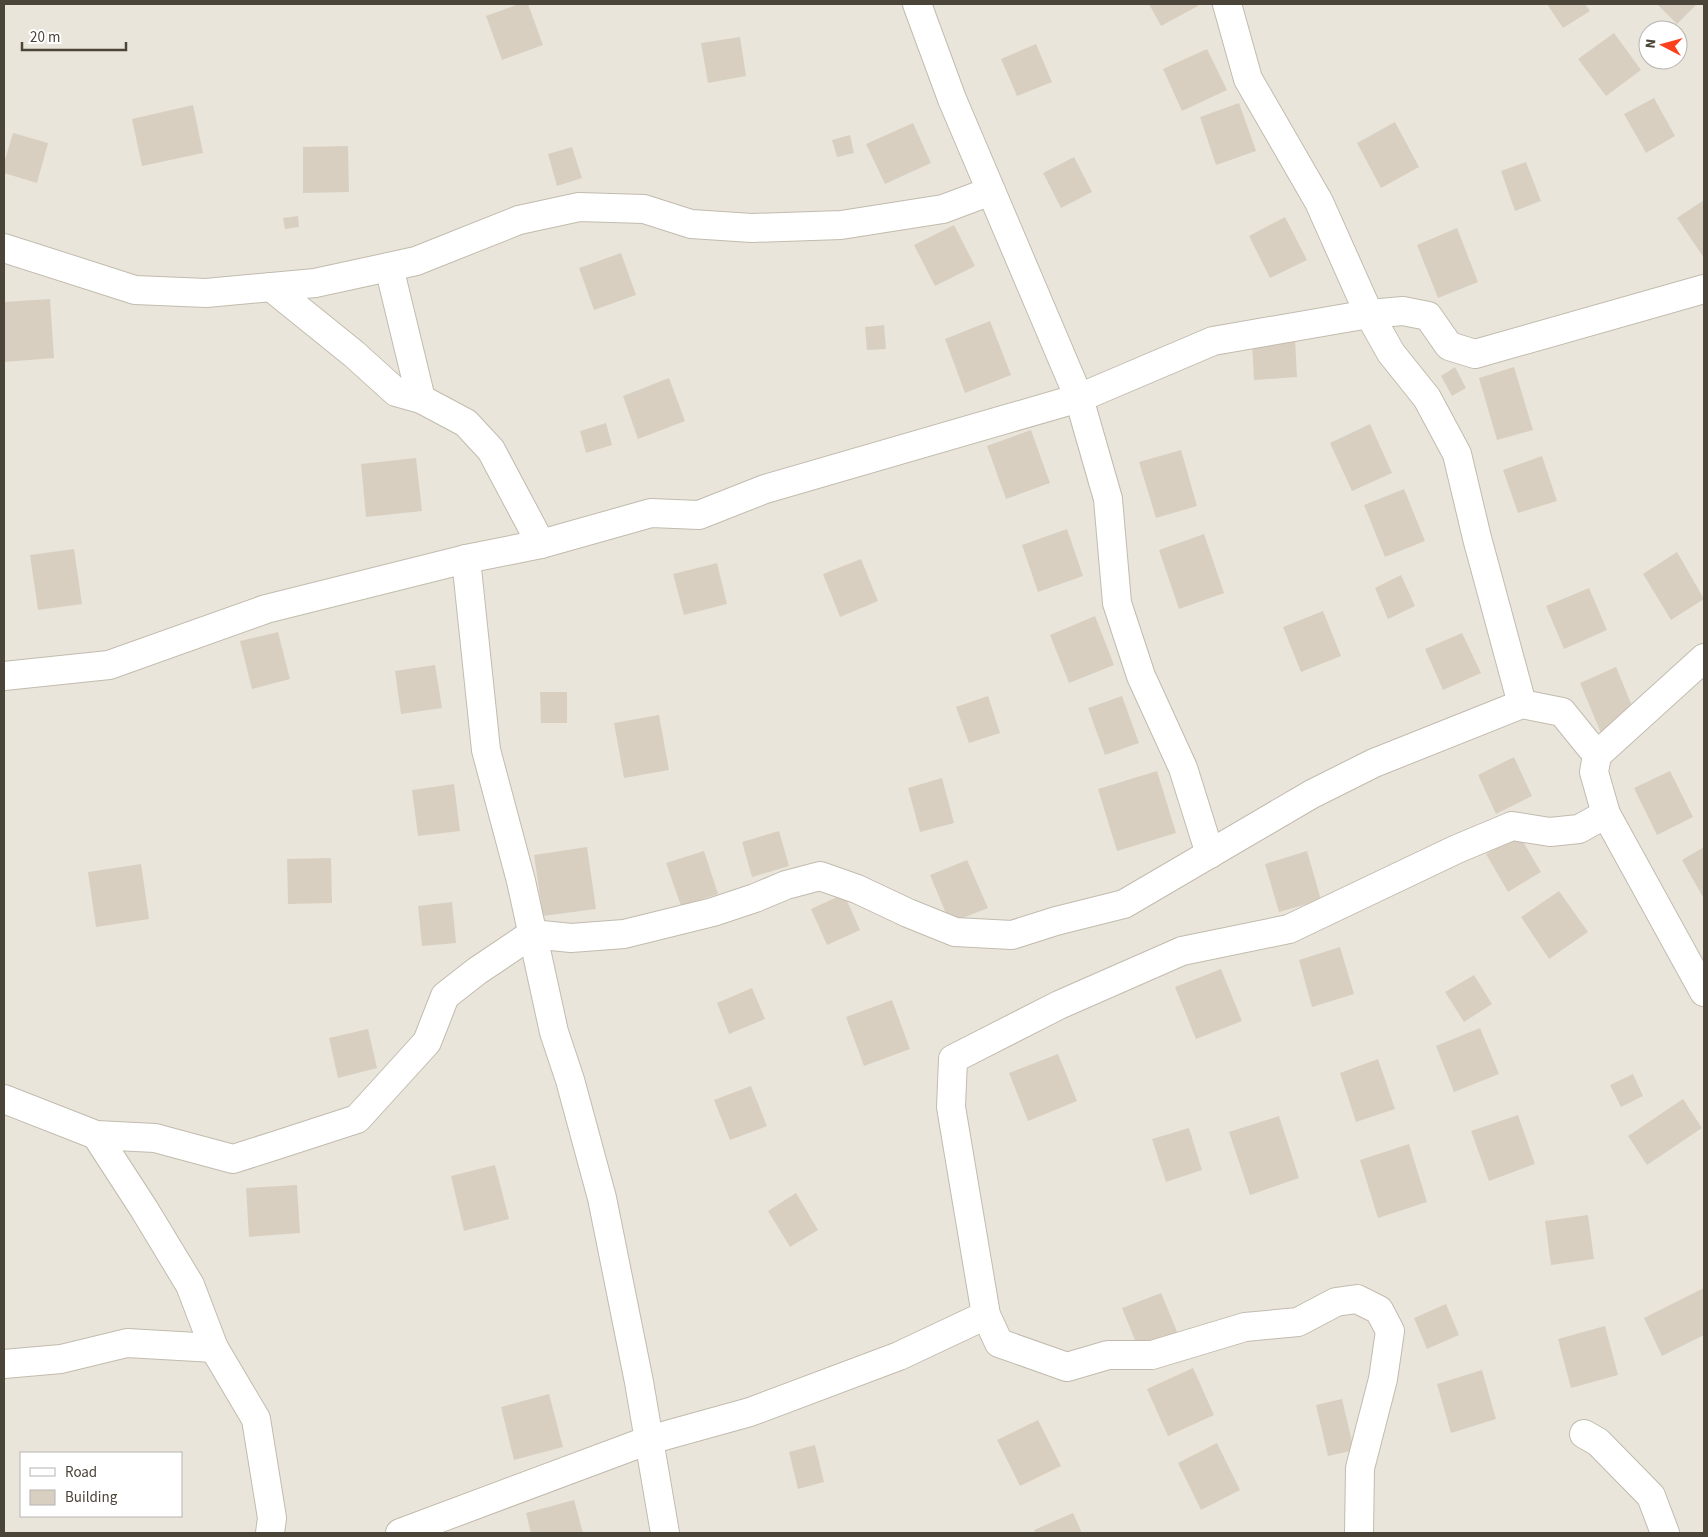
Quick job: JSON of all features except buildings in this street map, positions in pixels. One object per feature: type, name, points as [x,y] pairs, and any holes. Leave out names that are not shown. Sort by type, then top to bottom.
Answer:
[{"type":"street","points":[[917,4],[952,99],[1079,398],[1108,499],[1117,603],[1141,676],[1183,768],[1210,854]]},
{"type":"street","points":[[1227,4],[1248,79],[1319,202],[1369,314],[1391,353],[1427,398],[1457,454],[1477,538],[1522,704]]},
{"type":"street","points":[[4,248],[135,290],[206,293],[315,282],[416,262],[519,220],[579,207],[644,209],[691,224],[743,228],[831,226],[943,209],[991,191]]},
{"type":"street","points":[[389,267],[421,399]]},
{"type":"street","points":[[270,287],[354,354],[396,392],[421,399],[466,423],[491,450],[540,544]]},
{"type":"street","points":[[4,676],[109,665],[266,609],[466,560],[540,544],[651,513],[699,515],[765,489],[1079,398],[1213,341],[1369,314],[1403,311],[1428,316],[1450,346],[1475,354],[1704,289]]},
{"type":"street","points":[[466,560],[486,750],[521,881],[554,1032],[570,1080],[602,1198],[639,1382],[666,1533]]},
{"type":"street","points":[[1704,658],[1597,755],[1594,772],[1606,814],[1704,992]]},
{"type":"street","points":[[4,1099],[96,1135],[155,1138],[233,1159],[357,1119],[427,1042],[445,996],[532,934],[571,938],[624,934],[713,912],[756,898],[786,885],[820,876],[857,889],[955,932],[1012,935],[1056,921],[1124,904],[1312,794],[1374,763],[1522,704],[1562,712],[1597,755]]},
{"type":"street","points":[[1359,1533],[1360,1468],[1384,1379],[1390,1331],[1379,1310],[1357,1299],[1336,1302],[1298,1322],[1245,1327],[1152,1355],[1108,1355],[1067,1367],[999,1343],[986,1315],[951,1107],[953,1059],[1058,1005],[1182,951],[1289,929],[1457,849],[1512,826],[1550,832],[1579,829],[1606,814]]},
{"type":"street","points":[[96,1135],[190,1285],[214,1348],[256,1419],[272,1518],[270,1533]]},
{"type":"street","points":[[400,1533],[649,1440],[750,1412],[899,1356],[986,1315]]},
{"type":"street","points":[[4,1364],[61,1359],[127,1343],[214,1348]]},
{"type":"street","points":[[1584,1434],[1598,1442],[1651,1496],[1665,1533]]},
{"type":"shaded area","points":[[4,4],[1704,4],[1704,1533],[4,1533]]}]
